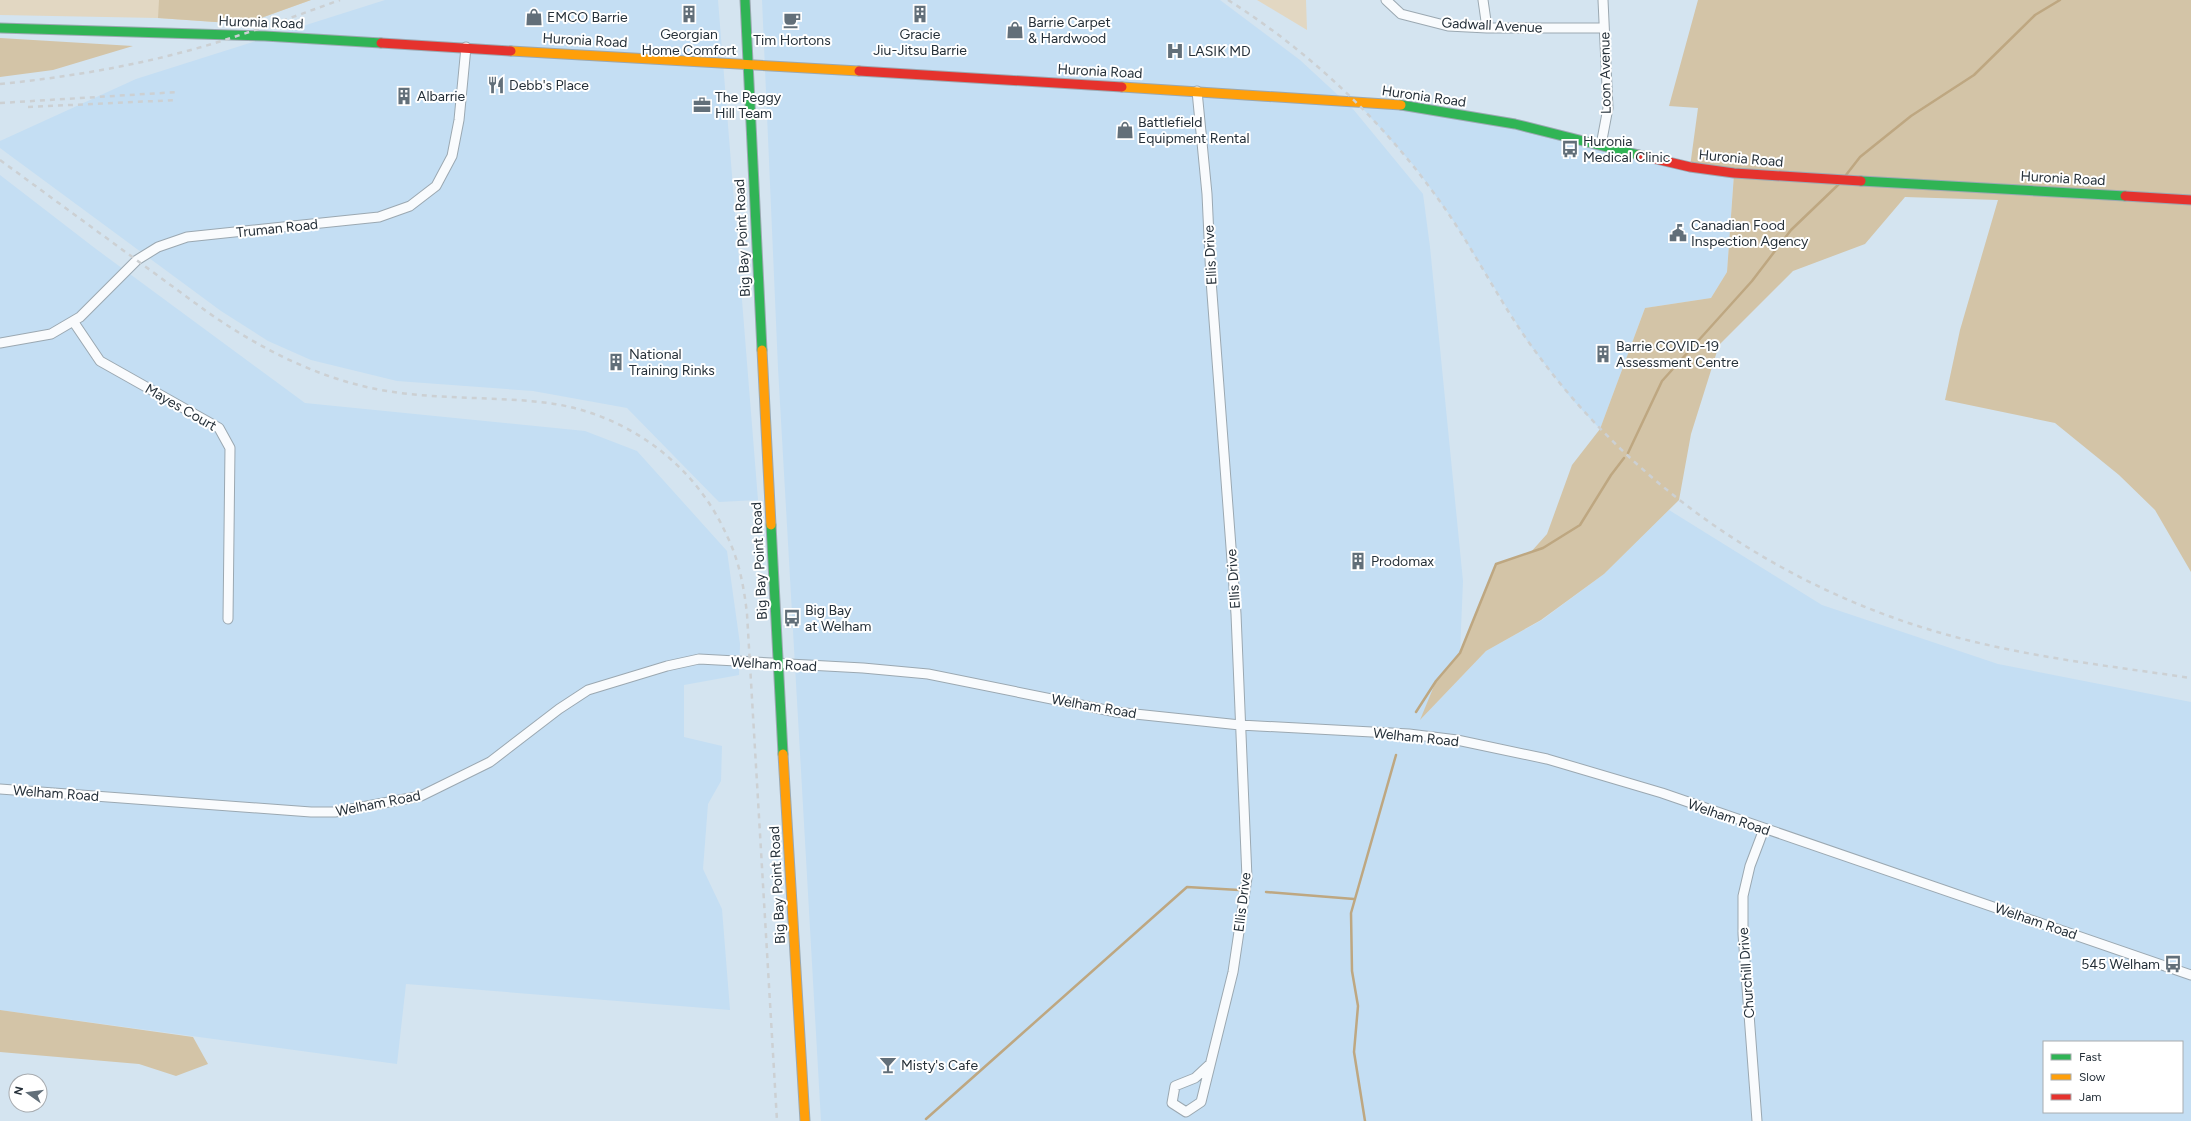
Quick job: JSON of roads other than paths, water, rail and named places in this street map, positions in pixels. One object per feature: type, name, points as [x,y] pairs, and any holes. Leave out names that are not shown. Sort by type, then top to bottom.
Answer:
[{"type":"main road","name":"Big Bay Point Road","points":[[745,0],[749,64],[752,166],[778,664],[805,1121]]},
{"type":"main road","name":"Huronia Road","points":[[0,28],[265,36],[466,47],[1197,91],[1403,105],[1515,124],[1690,167],[1734,174],[2191,200]]},
{"type":"street","name":"Gadwall Avenue","points":[[1386,0],[1401,14],[1448,26],[1487,28],[1604,28]]},
{"type":"street","points":[[1483,0],[1487,28]]},
{"type":"street","name":"Loon Avenue","points":[[1601,145],[1608,108],[1603,0]]},
{"type":"street","name":"Truman Road","points":[[0,343],[51,334],[80,317],[137,260],[158,247],[187,237],[379,217],[410,206],[436,186],[452,156],[459,120],[466,47]]},
{"type":"street","name":"Ellis Drive","points":[[1197,91],[1207,194],[1211,280],[1236,614],[1247,878],[1233,972],[1201,1102],[1186,1112],[1172,1103],[1175,1086],[1195,1078],[1210,1064]]},
{"type":"street","name":"Mayes Court","points":[[73,321],[100,361],[219,428],[230,448],[228,619]]},
{"type":"street","name":"Welham Road","points":[[0,790],[311,812],[335,812],[421,796],[443,787],[490,762],[559,709],[588,690],[667,666],[699,659],[863,668],[928,674],[1116,712],[1240,725],[1409,734],[1457,740],[1547,759],[1662,793],[2191,975]]},
{"type":"street","name":"Churchill Drive","points":[[1757,1121],[1743,934],[1743,896],[1750,866],[1764,829]]},
{"type":"waterway","points":[[1846,175],[1860,157],[1911,116],[1974,75],[2035,15],[2060,0]]},
{"type":"waterway","points":[[1628,453],[1662,381],[1752,281],[1791,230],[1839,184]]},
{"type":"waterway","points":[[1416,712],[1436,681],[1460,653],[1496,564],[1543,548],[1580,525],[1611,475],[1624,458]]},
{"type":"waterway","points":[[1365,1121],[1354,1052],[1358,1006],[1352,971],[1351,913],[1396,755]]},
{"type":"waterway","points":[[926,1119],[1187,887],[1239,890]]},
{"type":"waterway","points":[[1266,892],[1354,899]]},
{"type":"railway","points":[[0,84],[61,77],[152,60],[253,31],[340,0]]},
{"type":"railway","points":[[1228,0],[1260,21],[1321,69],[1376,123],[1401,152],[1448,213],[1519,328],[1570,395],[1614,443],[1663,486],[1714,526],[1769,560],[1826,590],[1886,615],[1948,635],[1978,643],[2038,655],[2191,678]]},
{"type":"railway","points":[[0,103],[178,92]]},
{"type":"railway","points":[[28,107],[177,100]]},
{"type":"railway","points":[[0,160],[206,311],[244,336],[285,358],[349,382],[392,392],[434,396],[519,400],[570,407],[599,416],[626,428],[652,444],[675,463],[695,485],[713,509],[731,545],[743,584],[746,604],[777,1121]]},
{"type":"place","name":"Georgian Home Comfort","points":[[689,14]]},
{"type":"place","name":"Gracie Jiu-Jitsu Barrie","points":[[920,14]]},
{"type":"place","name":"EMCO Barrie","points":[[534,17]]},
{"type":"place","name":"Tim Hortons","points":[[792,20]]},
{"type":"place","name":"Barrie Carpet & Hardwood","points":[[1015,30]]},
{"type":"place","name":"LASIK MD","points":[[1175,51]]},
{"type":"place","name":"Debb's Place","points":[[496,85]]},
{"type":"place","name":"Albarrie","points":[[404,96]]},
{"type":"place","name":"The Peggy Hill Team","points":[[702,105]]},
{"type":"place","name":"Battlefield Equipment Rental","points":[[1125,130]]},
{"type":"place","name":"Huronia Medical Clinic","points":[[1570,149]]},
{"type":"place","name":"Canadian Food Inspection Agency","points":[[1678,233]]},
{"type":"place","name":"Barrie COVID-19 Assessment Centre","points":[[1603,354]]},
{"type":"place","name":"National Training Rinks","points":[[616,362]]},
{"type":"place","name":"Prodomax","points":[[1358,561]]},
{"type":"place","name":"Big Bay at Welham","points":[[792,618]]},
{"type":"place","name":"545 Welham","points":[[2173,964]]},
{"type":"place","name":"Misty's Cafe","points":[[888,1065]]}]
